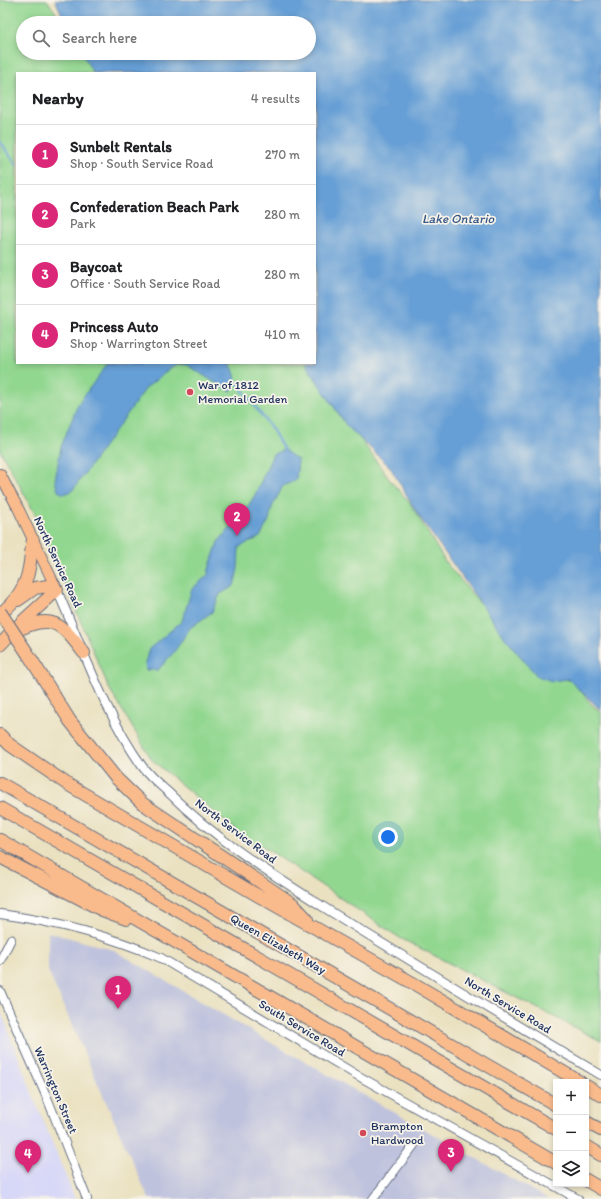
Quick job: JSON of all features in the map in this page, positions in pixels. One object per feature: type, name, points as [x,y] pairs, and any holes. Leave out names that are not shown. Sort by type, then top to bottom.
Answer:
[{"type":"highway","points":[[14,603],[28,577],[30,553],[33,540]]},
{"type":"highway","points":[[56,587],[35,588],[0,613],[70,721],[116,778],[142,803],[293,904],[314,927]]},
{"type":"highway","points":[[0,645],[56,587]]},
{"type":"highway","points":[[14,632],[28,625],[40,622],[58,624],[68,632],[84,653]]},
{"type":"highway","points":[[0,735],[10,745],[67,784],[418,986],[575,1079]]},
{"type":"highway","name":"Queen Elizabeth Way","points":[[0,784],[553,1102]]},
{"type":"highway","name":"Queen Elizabeth Way","points":[[0,808],[553,1127]]},
{"type":"highway","points":[[0,840],[553,1161]]},
{"type":"highway","points":[[0,857],[102,910],[151,927]]},
{"type":"highway","points":[[589,1088],[601,1095]]},
{"type":"highway","points":[[589,1124],[601,1130]]},
{"type":"highway","points":[[589,1148],[601,1155]]},
{"type":"highway","points":[[589,1182],[601,1189]]},
{"type":"main road","name":"North Service Road","points":[[0,474],[56,587]]},
{"type":"street","name":"North Service Road","points":[[56,587],[110,712],[126,741],[143,768],[192,816],[238,851],[299,891],[461,992],[601,1075]]},
{"type":"street","name":"South Service Road","points":[[0,914],[70,926],[131,945],[161,958],[355,1074],[578,1199]]},
{"type":"street","points":[[0,961],[11,939]]},
{"type":"street","name":"Warrington Street","points":[[0,991],[48,1100],[87,1199]]},
{"type":"street","points":[[373,1199],[414,1145]]},
{"type":"shaded area","points":[[48,932],[114,950],[266,1040],[548,1199],[149,1199],[48,971]]},
{"type":"shaded area","points":[[0,1009],[29,1085],[75,1199],[0,1199]]},
{"type":"green space","points":[[0,0],[47,0],[58,16],[16,16],[16,60],[89,60],[98,72],[16,72],[16,364],[307,364],[389,479],[410,503],[446,563],[517,647],[545,675],[573,681],[591,704],[601,712],[601,1041],[400,938],[261,845],[252,844],[152,760],[109,688],[33,510],[0,450]]},
{"type":"water","name":"Lake Ontario","points":[[55,0],[601,0],[601,710],[568,679],[552,681],[537,676],[505,638],[419,516],[390,467],[346,425],[306,364],[316,364],[316,72],[92,72],[86,60],[316,60],[316,16],[63,16]]},
{"type":"water","points":[[107,364],[178,364],[146,388],[72,491],[64,494],[58,491],[55,480],[61,447],[78,404]]},
{"type":"water","points":[[178,364],[230,364],[235,374],[235,384],[231,391],[187,365]]},
{"type":"water","points":[[284,450],[298,460],[296,480],[283,486],[272,507],[269,520],[260,537],[239,547],[238,569],[234,586],[220,594],[212,612],[190,628],[174,652],[158,670],[146,670],[145,663],[149,649],[182,621],[192,589],[208,575],[218,542],[244,513],[256,493],[273,454]]},
{"type":"waterway","points":[[0,142],[16,164]]},
{"type":"waterway","points":[[235,380],[272,429],[284,450]]},
{"type":"place","name":"War of 1812 Memorial Garden","points":[[190,392]]},
{"type":"place","name":"Confederation Beach Park","points":[[237,536]]},
{"type":"place","name":"Sunbelt Rentals","points":[[118,1009]]},
{"type":"place","name":"Brampton Hardwood","points":[[363,1133]]},
{"type":"place","name":"Baycoat","points":[[451,1172]]},
{"type":"place","name":"Princess Auto","points":[[28,1173]]}]
